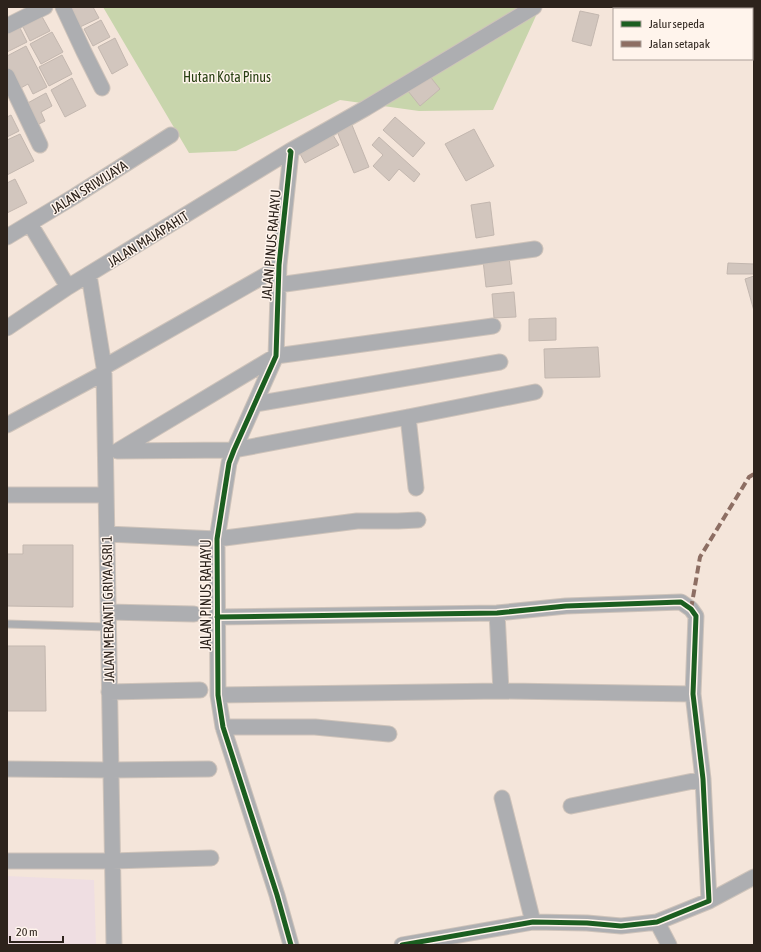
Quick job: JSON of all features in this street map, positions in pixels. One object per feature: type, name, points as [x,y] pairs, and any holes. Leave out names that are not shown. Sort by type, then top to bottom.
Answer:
[{"type":"street","points":[[7,26],[45,7]]},
{"type":"street","points":[[63,7],[102,88]]},
{"type":"street","name":"JALAN MAJAPAHIT","points":[[7,328],[68,287],[290,151],[366,108],[534,7]]},
{"type":"street","points":[[7,76],[40,145]]},
{"type":"street","name":"JALAN SRIWIJAYA","points":[[7,238],[171,135]]},
{"type":"street","name":"JALAN PINUS RAHAYU","points":[[290,151],[279,265],[276,356],[229,463],[217,539],[217,617],[218,695],[223,727],[277,895],[291,945]]},
{"type":"street","points":[[30,224],[68,287]]},
{"type":"street","points":[[278,285],[535,248]]},
{"type":"street","points":[[7,425],[278,268],[279,265]]},
{"type":"street","name":"JALAN MERANTI GRIYA ASRI 1","points":[[89,275],[104,370],[112,454],[106,495],[114,945]]},
{"type":"street","points":[[112,454],[276,356],[493,326]]},
{"type":"street","points":[[255,404],[500,362]]},
{"type":"street","points":[[112,454],[234,450],[408,418],[536,392]]},
{"type":"street","points":[[408,418],[416,488]]},
{"type":"street","points":[[7,495],[106,495]]},
{"type":"street","points":[[107,534],[217,539],[357,521],[418,520]]},
{"type":"street","points":[[217,617],[497,613],[566,606],[681,602],[691,609],[696,616],[693,694],[703,779],[709,901]]},
{"type":"street","points":[[497,613],[501,691]]},
{"type":"street","points":[[108,620],[194,614]]},
{"type":"street","points":[[109,692],[200,690]]},
{"type":"street","points":[[218,695],[501,691],[693,694]]},
{"type":"street","points":[[223,727],[315,727],[389,734]]},
{"type":"street","points":[[7,769],[209,770]]},
{"type":"street","points":[[571,806],[703,779]]},
{"type":"street","points":[[502,798],[533,922]]},
{"type":"street","points":[[7,861],[112,861],[211,858]]},
{"type":"street","points":[[402,945],[533,922],[621,926],[657,922],[709,901],[754,877]]},
{"type":"street","points":[[657,922],[669,945]]},
{"type":"lane","points":[[7,624],[108,620]]},
{"type":"shaded area","points":[[7,876],[94,880],[96,945],[7,945]]},
{"type":"green space","name":"Hutan Kota Pinus","points":[[103,7],[540,7],[493,110],[419,111],[340,100],[236,151],[189,153]]},
{"type":"building","points":[[70,7],[93,7],[99,18],[80,27]]},
{"type":"building","points":[[580,11],[599,15],[591,46],[572,41]]},
{"type":"building","points":[[40,13],[50,31],[30,41],[21,23]]},
{"type":"building","points":[[101,20],[110,37],[93,46],[84,29]]},
{"type":"building","points":[[18,24],[27,42],[7,52],[7,30]]},
{"type":"building","points":[[52,32],[63,52],[41,64],[30,44]]},
{"type":"building","points":[[115,38],[128,65],[112,74],[98,47]]},
{"type":"building","points":[[26,46],[47,87],[33,94],[28,84],[17,90],[7,70],[7,56]]},
{"type":"building","points":[[62,55],[72,74],[49,86],[39,67]]},
{"type":"building","points":[[428,74],[440,89],[420,106],[408,91]]},
{"type":"building","points":[[72,78],[86,106],[65,117],[51,90]]},
{"type":"building","points":[[46,93],[52,106],[41,112],[45,121],[35,126],[24,105]]},
{"type":"building","points":[[11,115],[19,131],[7,137],[7,117]]},
{"type":"building","points":[[395,117],[425,143],[413,157],[383,130]]},
{"type":"building","points":[[352,125],[369,167],[354,173],[337,131]]},
{"type":"building","points":[[474,129],[494,166],[466,181],[445,144]]},
{"type":"building","points":[[330,130],[339,145],[305,163],[297,148]]},
{"type":"building","points":[[20,134],[34,161],[7,175],[7,140]]},
{"type":"building","points":[[379,137],[420,174],[414,182],[399,169],[389,181],[373,166],[383,155],[372,145]]},
{"type":"building","points":[[15,179],[27,203],[7,213],[7,183]]},
{"type":"building","points":[[490,202],[494,235],[476,238],[471,205]]},
{"type":"building","points":[[509,257],[512,284],[486,287],[483,260]]},
{"type":"building","points":[[728,263],[754,264],[754,274],[727,274]]},
{"type":"building","points":[[754,276],[754,311],[745,279]]},
{"type":"building","points":[[514,292],[516,317],[494,318],[492,294]]},
{"type":"building","points":[[556,318],[556,340],[529,341],[529,319]]},
{"type":"building","points":[[598,347],[600,377],[545,378],[544,349]]},
{"type":"building","points":[[23,545],[73,545],[73,607],[7,606],[7,554],[23,554]]},
{"type":"building","points":[[7,646],[45,646],[46,711],[7,711]]},
{"type":"marked path","points":[[691,609],[700,557],[749,477],[754,474]]},
{"type":"cycle path","points":[[290,151],[279,265],[276,356],[229,463],[217,539],[218,695],[223,727],[277,895],[291,945]]},
{"type":"cycle path","points":[[217,617],[497,613],[566,606],[681,602],[691,609],[696,616],[693,694],[703,779],[709,901],[657,922],[621,926],[587,923],[533,922],[402,945]]}]
